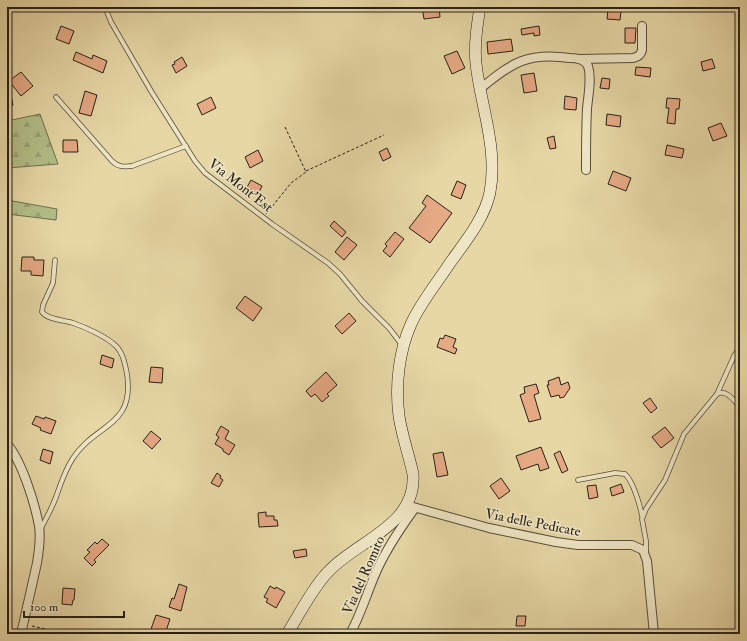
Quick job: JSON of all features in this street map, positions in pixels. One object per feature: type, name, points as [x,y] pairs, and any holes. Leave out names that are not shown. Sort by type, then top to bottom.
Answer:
[{"type":"street","points":[[287,634],[326,574],[336,564],[388,527],[410,507],[413,482],[412,469],[398,406],[399,377],[403,347],[409,329],[418,310],[476,225],[486,207],[489,196],[492,170],[492,149],[476,54],[476,33],[480,7]]},
{"type":"street","points":[[481,88],[514,64],[530,57],[556,56],[580,59],[638,56],[641,54],[642,50],[642,26]]},
{"type":"street","points":[[580,59],[588,66],[589,81],[586,170]]},
{"type":"street","points":[[7,444],[16,459],[28,486],[38,522],[39,532],[39,553],[22,634]]},
{"type":"street","name":"Via delle Pedicate","points":[[410,507],[496,530],[556,542],[574,545],[632,545],[641,548],[645,554]]},
{"type":"street","name":"Via del Romito","points":[[350,634],[374,576],[410,507]]},
{"type":"street","points":[[645,554],[654,634]]},
{"type":"lane","name":"Via Mont'Est","points":[[105,7],[111,22],[146,83],[205,173],[263,218],[332,266],[362,301],[389,328],[403,347]]},
{"type":"lane","points":[[56,97],[118,166],[124,167],[135,165],[186,146]]},
{"type":"lane","points":[[39,532],[53,504],[70,461],[82,447],[119,416],[125,406],[128,394],[126,367],[121,353],[112,342],[84,327],[64,320],[48,317],[42,312],[43,305],[53,283],[55,260]]},
{"type":"lane","points":[[642,519],[647,506],[665,480],[684,434],[717,394],[735,354],[740,347]]},
{"type":"lane","points":[[717,394],[722,392],[726,393],[740,407]]},
{"type":"lane","points":[[578,480],[615,473],[625,474],[639,504],[646,541],[645,554]]},
{"type":"path","points":[[285,126],[306,172]]},
{"type":"path","points":[[263,218],[291,183],[306,172],[384,135]]},
{"type":"path","points":[[23,624],[67,634]]},
{"type":"green space","points":[[40,114],[58,164],[7,168],[7,121]]},
{"type":"green space","points":[[7,200],[57,209],[56,220],[7,214]]},
{"type":"building","points":[[422,7],[439,7],[440,17],[424,19]]},
{"type":"building","points":[[608,9],[621,11],[620,20],[607,19]]},
{"type":"building","points":[[61,26],[74,31],[69,44],[56,39]]},
{"type":"building","points":[[539,26],[540,35],[534,36],[534,33],[522,35],[521,29]]},
{"type":"building","points":[[625,28],[636,28],[635,43],[625,43]]},
{"type":"building","points":[[511,39],[513,51],[488,54],[487,42]]},
{"type":"building","points":[[457,51],[465,68],[452,74],[444,56]]},
{"type":"building","points":[[76,52],[92,59],[93,55],[107,61],[103,73],[73,60]]},
{"type":"building","points":[[182,57],[187,66],[176,73],[172,65]]},
{"type":"building","points":[[712,59],[715,68],[703,71],[701,62]]},
{"type":"building","points":[[636,67],[651,68],[650,77],[635,75]]},
{"type":"building","points":[[21,72],[33,86],[21,96],[9,81]]},
{"type":"building","points":[[534,73],[537,91],[524,93],[521,75]]},
{"type":"building","points":[[602,78],[610,79],[609,89],[600,88]]},
{"type":"building","points":[[7,86],[9,86],[13,105],[7,107]]},
{"type":"building","points":[[85,91],[97,95],[91,116],[79,113]]},
{"type":"building","points":[[565,96],[577,98],[576,110],[564,109]]},
{"type":"building","points":[[211,97],[216,108],[202,115],[197,104]]},
{"type":"building","points":[[667,98],[680,99],[679,109],[676,109],[675,124],[667,123],[669,108],[666,108]]},
{"type":"building","points":[[607,114],[621,116],[620,127],[606,125]]},
{"type":"building","points":[[721,123],[727,136],[713,141],[708,128]]},
{"type":"building","points":[[554,136],[556,148],[550,149],[547,138]]},
{"type":"building","points":[[63,140],[77,140],[78,152],[63,152]]},
{"type":"building","points":[[667,145],[684,149],[682,158],[665,155]]},
{"type":"building","points":[[387,148],[391,157],[383,161],[379,152]]},
{"type":"building","points":[[258,150],[263,161],[250,168],[245,157]]},
{"type":"building","points":[[613,171],[631,178],[626,191],[608,184]]},
{"type":"building","points":[[251,180],[262,186],[258,194],[247,187]]},
{"type":"building","points":[[457,181],[466,185],[461,199],[451,195]]},
{"type":"building","points":[[427,195],[452,213],[430,243],[409,228],[426,206],[422,203]]},
{"type":"building","points":[[334,221],[346,232],[342,237],[330,226]]},
{"type":"building","points":[[395,232],[404,239],[390,257],[383,251],[387,246],[385,244]]},
{"type":"building","points":[[347,237],[357,245],[344,260],[335,252]]},
{"type":"building","points":[[22,257],[34,257],[34,260],[44,260],[43,276],[31,275],[31,271],[21,271]]},
{"type":"building","points":[[245,296],[262,308],[253,321],[236,308]]},
{"type":"building","points":[[349,313],[356,321],[342,334],[335,326]]},
{"type":"building","points":[[445,335],[456,339],[453,347],[457,349],[455,354],[437,347],[440,338],[443,339]]},
{"type":"building","points":[[102,355],[114,359],[112,368],[100,364]]},
{"type":"building","points":[[151,367],[163,368],[162,383],[149,382]]},
{"type":"building","points":[[326,372],[337,385],[327,394],[329,396],[322,402],[315,394],[311,397],[306,391]]},
{"type":"building","points":[[559,377],[561,385],[568,382],[570,388],[564,397],[560,398],[559,395],[551,397],[547,385],[549,385],[548,381]]},
{"type":"building","points":[[536,384],[539,393],[534,395],[541,419],[529,422],[520,395],[525,393],[524,387]]},
{"type":"building","points":[[650,398],[657,408],[651,413],[643,403]]},
{"type":"building","points":[[36,416],[44,419],[45,417],[56,421],[51,434],[40,430],[41,428],[32,424]]},
{"type":"building","points":[[221,426],[229,431],[225,439],[235,445],[229,455],[215,444],[219,437],[216,435]]},
{"type":"building","points":[[665,427],[674,438],[661,448],[652,437]]},
{"type":"building","points":[[151,431],[161,439],[152,449],[143,441]]},
{"type":"building","points":[[541,447],[549,468],[540,471],[538,464],[521,470],[516,456]]},
{"type":"building","points":[[43,449],[53,452],[50,464],[40,460]]},
{"type":"building","points":[[560,451],[568,470],[562,473],[554,454]]},
{"type":"building","points":[[443,452],[448,475],[437,477],[433,454]]},
{"type":"building","points":[[217,473],[223,480],[219,487],[211,483]]},
{"type":"building","points":[[501,478],[510,491],[499,499],[490,486]]},
{"type":"building","points":[[621,484],[624,492],[612,496],[610,488]]},
{"type":"building","points":[[596,485],[598,497],[589,499],[587,486]]},
{"type":"building","points":[[266,512],[266,516],[274,516],[274,520],[277,520],[278,526],[259,527],[258,513]]},
{"type":"building","points":[[102,539],[109,545],[94,560],[96,562],[92,566],[84,558],[90,552],[87,550],[95,542],[97,544]]},
{"type":"building","points":[[306,549],[307,556],[295,558],[293,551]]},
{"type":"building","points":[[179,584],[187,587],[181,611],[169,607],[172,598],[174,599]]},
{"type":"building","points":[[270,586],[275,589],[276,587],[285,592],[276,608],[266,602],[268,599],[264,597]]},
{"type":"building","points":[[63,588],[75,589],[72,605],[62,604]]},
{"type":"building","points":[[156,615],[170,619],[165,634],[154,634],[150,632]]},
{"type":"building","points":[[517,616],[526,616],[525,626],[516,626]]}]
